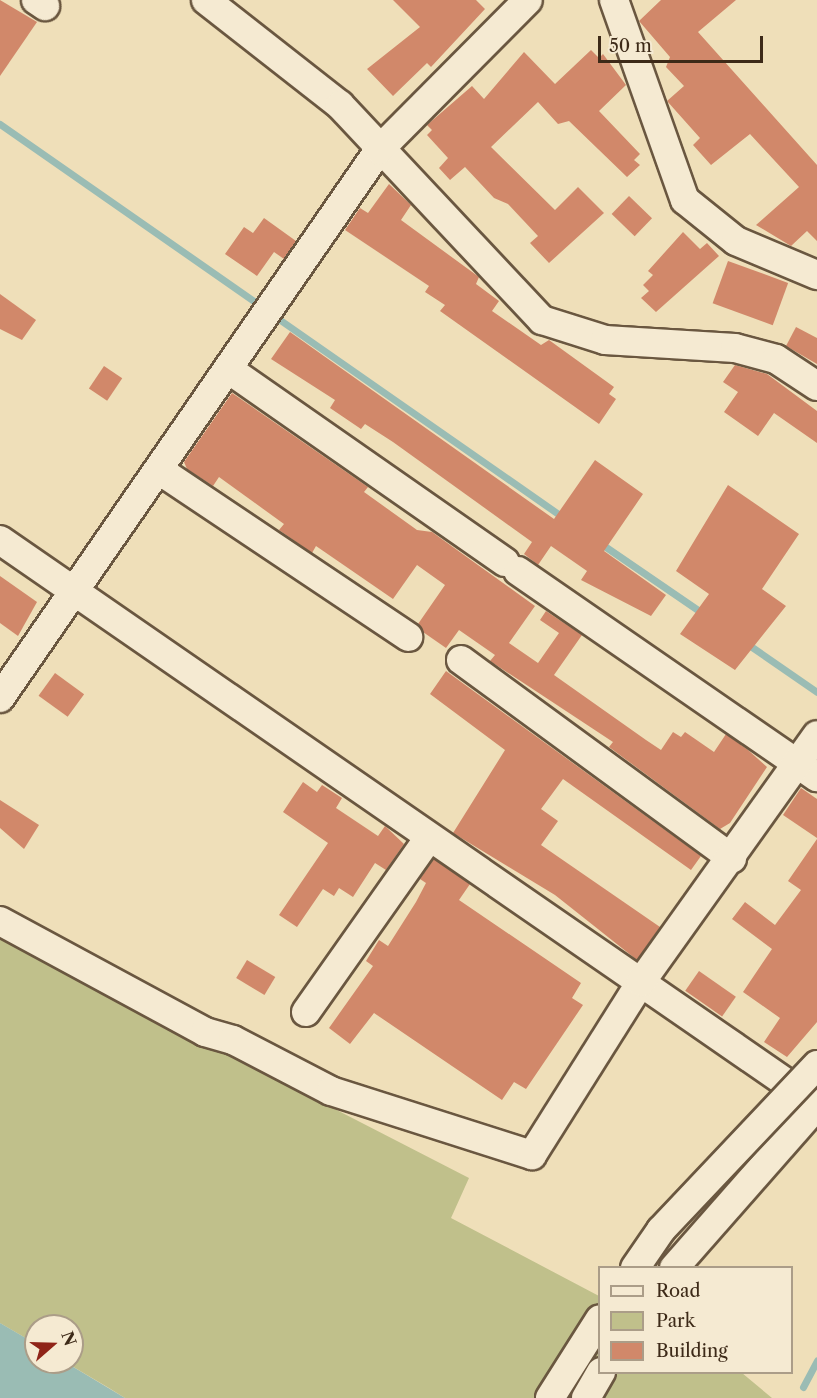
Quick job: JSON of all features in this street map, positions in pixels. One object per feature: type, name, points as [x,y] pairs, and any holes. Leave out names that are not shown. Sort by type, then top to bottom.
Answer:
[{"type":"street","points":[[206,0],[340,105],[379,150],[542,320],[605,340],[735,348],[776,359],[817,386]]},
{"type":"street","points":[[0,698],[73,590],[231,371],[379,150],[528,0]]},
{"type":"street","points":[[624,6],[685,200],[736,241],[817,275]]},
{"type":"street","points":[[231,371],[807,770]]},
{"type":"street","points":[[159,470],[408,637]]},
{"type":"street","points":[[0,540],[428,839],[641,982],[817,1105],[676,1266]]},
{"type":"street","points":[[460,660],[732,858]]},
{"type":"street","points":[[0,921],[205,1032],[233,1040],[331,1091],[532,1155],[641,982],[732,858],[807,770],[817,735]]},
{"type":"street","points":[[306,1012],[428,839]]},
{"type":"street","points":[[636,1266],[669,1222],[817,1065]]},
{"type":"street","points":[[550,1398],[598,1321]]},
{"type":"street","points":[[586,1398],[600,1374]]},
{"type":"green space","points":[[0,937],[469,1178],[451,1218],[598,1295],[598,1374],[743,1374],[772,1398],[125,1398],[84,1373],[84,1314],[24,1314],[24,1337],[0,1323]]},
{"type":"water","points":[[0,1323],[24,1337],[24,1374],[84,1373],[125,1398],[0,1398]]},
{"type":"building","points":[[0,0],[37,22],[0,76]]},
{"type":"building","points":[[393,0],[476,0],[485,9],[431,67],[427,63],[393,96],[367,69],[420,27]]},
{"type":"building","points":[[661,0],[736,0],[698,32],[817,165],[817,241],[807,231],[791,246],[756,225],[799,187],[750,134],[711,165],[693,145],[700,138],[667,101],[684,86],[666,67],[670,57],[639,21]]},
{"type":"building","points":[[591,50],[599,58],[603,54],[626,85],[599,111],[640,154],[634,160],[640,165],[627,177],[569,121],[558,124],[538,102],[491,147],[555,210],[578,187],[604,213],[549,263],[530,243],[538,236],[508,204],[494,198],[465,167],[450,180],[439,168],[448,158],[427,135],[432,130],[427,125],[472,86],[484,99],[524,52],[555,84]]},
{"type":"building","points":[[389,184],[411,205],[401,220],[479,277],[476,284],[499,301],[492,311],[541,345],[549,340],[614,387],[609,394],[616,399],[599,424],[440,311],[445,305],[425,292],[429,286],[345,230],[360,208],[368,213]]},
{"type":"building","points":[[629,196],[652,218],[635,236],[612,214]]},
{"type":"building","points":[[264,218],[296,241],[284,259],[274,252],[257,276],[225,254],[244,227],[253,233]]},
{"type":"building","points":[[683,232],[700,249],[707,243],[719,256],[656,312],[641,298],[649,291],[643,285],[653,275],[648,271]]},
{"type":"building","points":[[728,261],[788,283],[773,325],[713,303]]},
{"type":"building","points":[[0,294],[36,320],[22,340],[0,329]]},
{"type":"building","points":[[796,327],[817,338],[817,364],[786,346]]},
{"type":"building","points":[[290,332],[554,519],[595,460],[643,494],[604,551],[666,595],[651,616],[581,580],[587,571],[551,546],[538,565],[524,554],[532,542],[393,442],[365,424],[361,429],[330,408],[335,400],[271,359]]},
{"type":"building","points":[[735,365],[767,374],[817,411],[817,443],[774,413],[758,436],[724,412],[738,392],[723,382]]},
{"type":"building","points":[[104,366],[122,378],[107,401],[89,388]]},
{"type":"building","points":[[232,393],[368,487],[364,492],[417,530],[432,532],[535,606],[509,643],[538,663],[559,633],[540,620],[546,611],[582,635],[554,675],[646,740],[661,750],[673,732],[681,737],[685,732],[714,752],[726,734],[748,750],[767,767],[730,823],[720,829],[609,747],[613,742],[490,661],[495,655],[459,630],[446,648],[423,632],[418,624],[445,585],[417,565],[393,599],[316,546],[312,553],[279,530],[284,524],[219,477],[213,486],[187,469],[184,462]]},
{"type":"building","points":[[728,485],[799,534],[762,589],[786,606],[735,670],[680,634],[709,594],[676,571]]},
{"type":"building","points":[[0,576],[37,602],[18,636],[0,623]]},
{"type":"building","points":[[446,671],[701,856],[691,870],[563,779],[541,809],[558,821],[541,845],[660,927],[637,960],[555,895],[453,833],[505,750],[430,694]]},
{"type":"building","points":[[55,673],[84,694],[68,717],[39,696]]},
{"type":"building","points":[[303,782],[317,792],[322,785],[342,798],[336,808],[378,836],[385,826],[404,844],[386,870],[375,863],[353,897],[339,888],[334,896],[323,889],[297,927],[279,915],[328,843],[283,812]]},
{"type":"building","points":[[801,788],[817,799],[817,838],[783,815]]},
{"type":"building","points":[[0,800],[39,825],[24,849],[0,828]]},
{"type":"building","points":[[817,839],[817,1022],[787,1057],[764,1042],[780,1018],[743,992],[772,949],[732,919],[745,902],[775,925],[801,890],[788,881]]},
{"type":"building","points":[[434,859],[470,884],[459,900],[581,983],[572,998],[583,1005],[526,1089],[514,1082],[502,1100],[374,1013],[350,1044],[329,1028],[373,966],[366,961],[379,940],[388,946],[416,902],[426,883],[420,879]]},
{"type":"building","points":[[247,960],[275,977],[264,995],[236,978]]},
{"type":"building","points":[[699,971],[736,997],[722,1016],[685,991]]},
{"type":"waterway","points":[[0,124],[264,308]]},
{"type":"waterway","points":[[273,315],[564,518]]},
{"type":"waterway","points":[[600,543],[705,615]]},
{"type":"waterway","points":[[746,643],[817,692]]},
{"type":"waterway","points":[[803,1387],[817,1361]]}]
